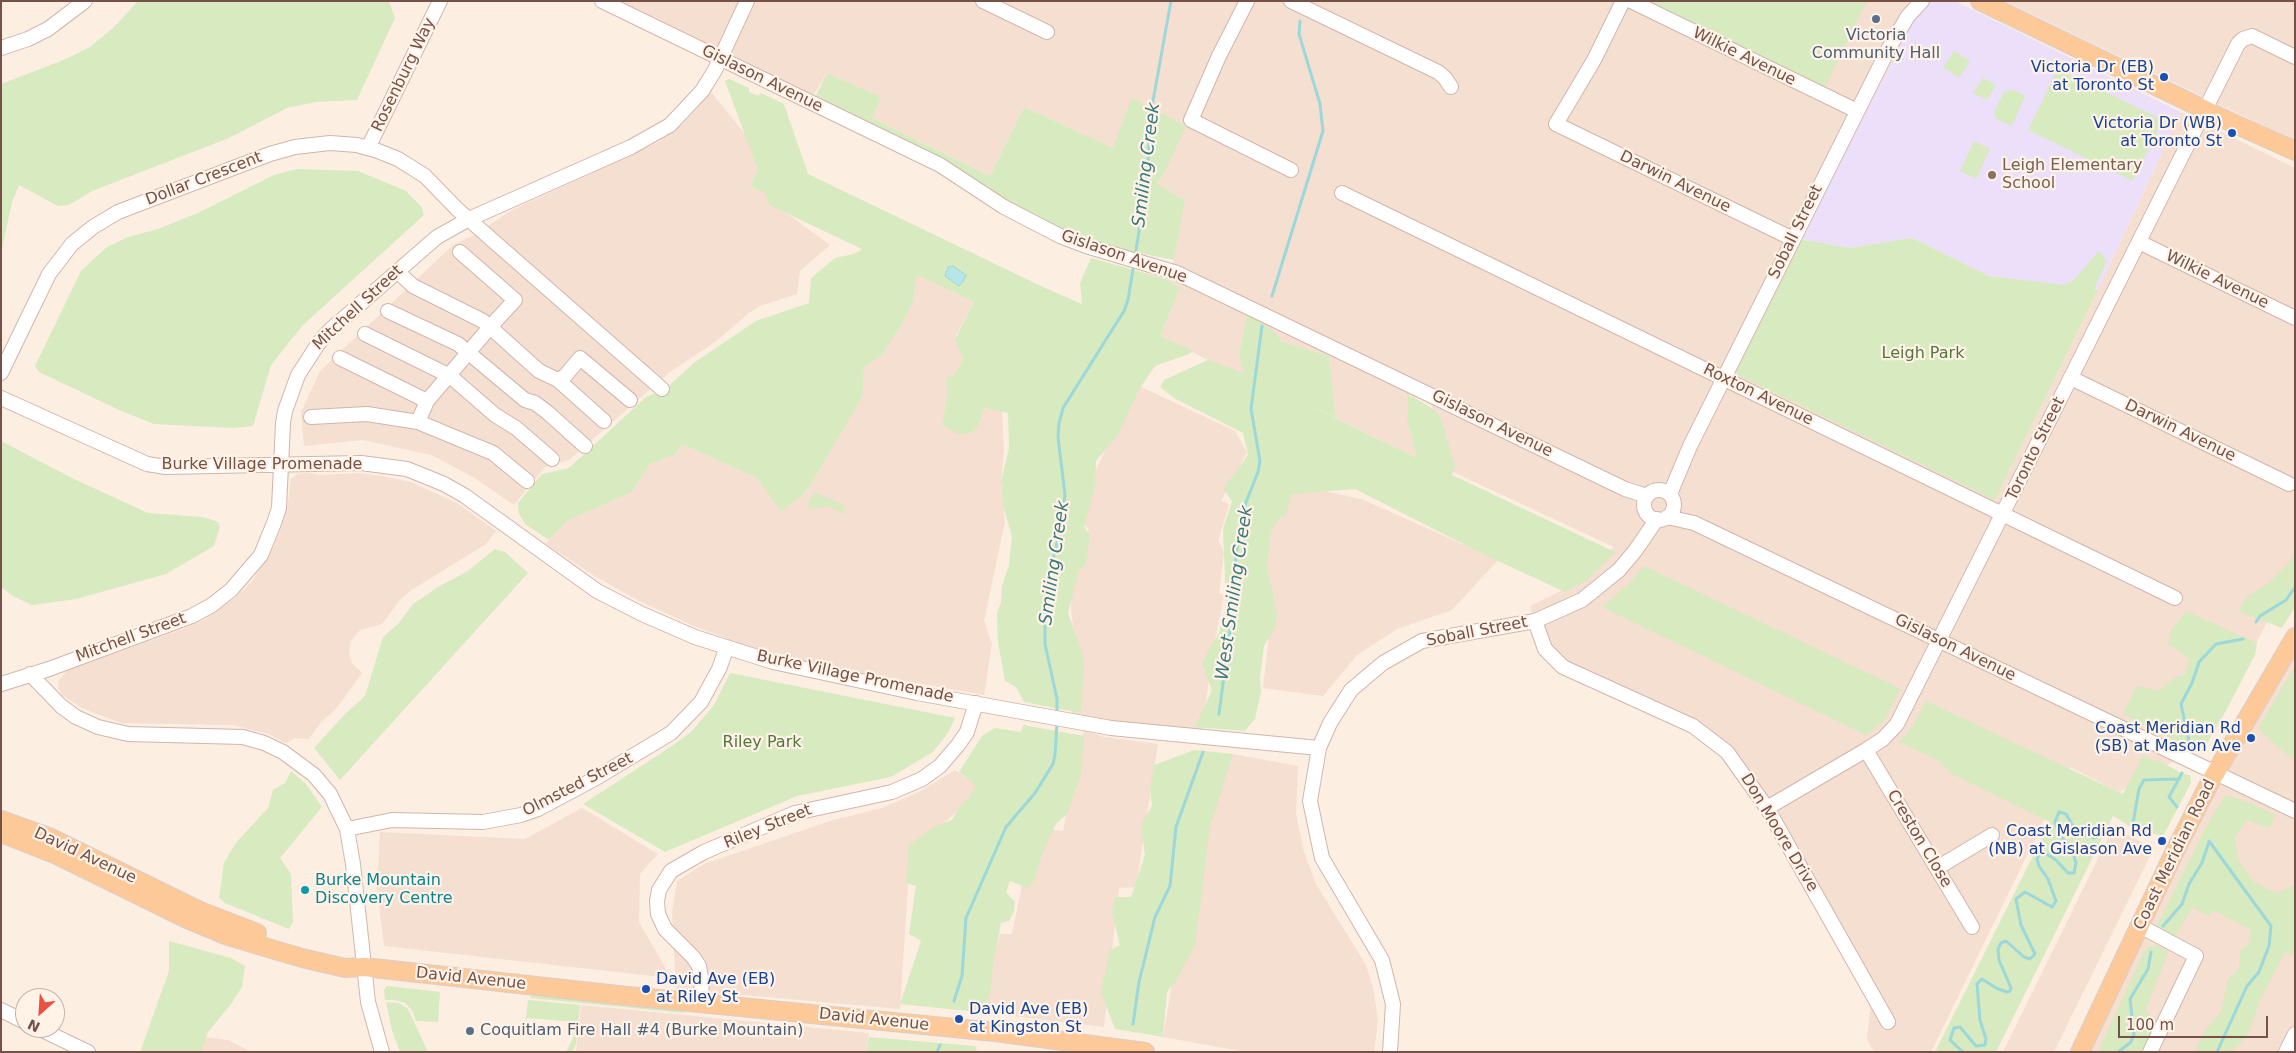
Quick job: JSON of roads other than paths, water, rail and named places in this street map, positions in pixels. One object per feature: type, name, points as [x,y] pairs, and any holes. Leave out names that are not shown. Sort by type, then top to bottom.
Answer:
[{"type":"main road","points":[[1980,1],[2205,110],[2295,151]]},
{"type":"main road","name":"Coast Meridian Road","points":[[2080,1052],[2174,852],[2216,773],[2295,637]]},
{"type":"main road","name":"David Avenue","points":[[1,820],[51,838],[221,920],[285,942],[350,958],[364,967]]},
{"type":"main road","name":"David Avenue","points":[[1,833],[57,855],[187,919],[228,936],[345,968],[364,967],[700,1003],[1044,1045],[1145,1052]]},
{"type":"street","points":[[1,48],[48,30],[85,1]]},
{"type":"street","name":"Rosenburg Way","points":[[368,148],[440,1]]},
{"type":"street","name":"Gislason Avenue","points":[[602,1],[940,165],[1004,207],[1060,236],[1115,256],[1176,273],[2295,811]]},
{"type":"street","name":"Mitchell Street","points":[[1,684],[49,669],[192,616],[212,605],[231,590],[261,554],[269,538],[279,508],[282,424],[292,387],[303,365],[329,332],[437,237],[469,219],[631,147],[664,128],[684,112],[702,91],[747,1]]},
{"type":"street","points":[[983,1],[1047,32]]},
{"type":"street","points":[[1247,1],[1219,56],[1191,120],[1291,170]]},
{"type":"street","points":[[1292,1],[1438,72],[1446,78],[1451,87]]},
{"type":"street","name":"Darwin Avenue","points":[[1623,1],[1594,60],[1556,124],[1793,239]]},
{"type":"street","name":"Wilkie Avenue","points":[[1630,1],[1858,111]]},
{"type":"street","name":"Soball Street","points":[[1390,1052],[1393,1004],[1382,960],[1322,858],[1310,801],[1319,748],[1330,723],[1351,690],[1383,663],[1422,642],[1535,621],[1568,608],[1594,592],[1619,570],[1635,551],[1679,469],[1897,34],[1908,16],[1922,1]]},
{"type":"street","name":"Toronto Street","points":[[1767,808],[1866,750],[1882,739],[1897,724],[2237,47],[2247,37],[2261,40],[2295,57]]},
{"type":"street","name":"Dollar Crescent","points":[[1,373],[48,274],[72,244],[105,219],[118,212],[283,150],[330,142],[368,148],[398,159],[417,170],[433,182],[469,219],[662,389]]},
{"type":"street","name":"Roxton Avenue","points":[[1342,193],[2175,598]]},
{"type":"street","name":"Wilkie Avenue","points":[[2139,242],[2295,318]]},
{"type":"street","points":[[418,422],[426,401],[515,300],[460,252]]},
{"type":"street","points":[[397,271],[413,286],[483,321],[538,371],[558,380],[604,420]]},
{"type":"street","points":[[388,311],[458,344],[525,400],[535,403],[547,412],[585,446]]},
{"type":"street","points":[[365,334],[450,376],[495,416],[516,428],[552,459]]},
{"type":"street","points":[[340,358],[426,401]]},
{"type":"street","points":[[558,380],[565,376],[580,358],[630,400]]},
{"type":"street","name":"Darwin Avenue","points":[[2071,378],[2289,484]]},
{"type":"street","name":"Burke Village Promenade","points":[[1,398],[147,464],[166,467],[282,466],[361,462],[407,470],[444,484],[484,508],[598,591],[642,614],[695,637],[773,662],[917,693],[1078,722],[1158,734],[1319,748]]},
{"type":"street","points":[[311,417],[367,414],[418,422],[493,452],[527,481]]},
{"type":"street","name":"Don Moore Drive","points":[[1535,621],[1545,649],[1563,667],[1678,718],[1710,737],[1727,752],[1767,808],[1888,1022]]},
{"type":"street","name":"Olmsted Street","points":[[347,829],[392,820],[483,822],[502,820],[538,809],[596,778],[671,733],[701,702],[719,669],[727,647]]},
{"type":"street","points":[[30,674],[60,706],[76,717],[102,728],[137,734],[231,736],[257,741],[279,749],[301,764],[322,784],[337,806],[347,829],[353,864],[371,1018],[382,1052]]},
{"type":"street","name":"Riley Street","points":[[700,1003],[702,983],[699,966],[693,957],[665,929],[658,914],[657,901],[659,890],[671,871],[694,857],[795,813],[892,792],[922,779],[940,766],[958,745],[966,732],[976,703]]},
{"type":"street","name":"Creston Close","points":[[1866,750],[1972,927]]},
{"type":"street","points":[[1937,868],[1992,835]]},
{"type":"street","points":[[2140,926],[2196,956],[2150,1052]]},
{"type":"street","points":[[1,1010],[15,1017]]},
{"type":"street","points":[[2286,1052],[2295,1034]]},
{"type":"street","points":[[59,1038],[88,1052]]},
{"type":"water","points":[[953,266],[966,275],[959,286],[945,276],[948,267]]},
{"type":"waterway","name":"Smiling Creek","points":[[1135,257],[1147,179],[1151,112],[1171,1]]},
{"type":"waterway","name":"West Smiling Creek","points":[[1272,296],[1323,131],[1320,104],[1299,34],[1300,21]]},
{"type":"waterway","name":"Smiling Creek","points":[[1057,713],[1057,699],[1045,644],[1045,612],[1047,583],[1060,531],[1065,495],[1058,437],[1059,423],[1063,408],[1124,311],[1128,300],[1134,263]]},
{"type":"waterway","name":"West Smiling Creek","points":[[1219,714],[1233,607],[1236,554],[1246,502],[1258,472],[1260,461],[1251,409],[1262,326]]},
{"type":"waterway","points":[[2256,622],[2260,616],[2286,600],[2295,587]]},
{"type":"waterway","points":[[2190,746],[2181,704],[2192,683],[2199,662],[2216,644],[2243,639]]},
{"type":"waterway","name":"Smiling Creek","points":[[954,1001],[962,976],[966,918],[1006,827],[1035,793],[1053,764],[1057,722]]},
{"type":"waterway","name":"West Smiling Creek","points":[[1133,1024],[1139,982],[1155,917],[1170,886],[1176,827],[1203,752]]},
{"type":"waterway","points":[[2177,807],[2169,797],[2182,773]]},
{"type":"waterway","points":[[2133,823],[2139,789],[2144,780],[2178,779]]},
{"type":"waterway","points":[[1963,1052],[1950,1040],[1954,1028],[1960,1027],[1976,1046],[1985,1045],[1986,1039],[1980,1020],[1977,984],[1982,979],[1996,988],[2007,992],[2010,991],[2011,988],[1999,960],[1998,949],[2001,943],[2006,941],[2024,957],[2030,959],[2035,954],[2021,925],[2016,899],[2025,892],[2052,907],[2056,901],[2048,879],[2039,866],[2037,859],[2040,853],[2056,860],[2068,873],[2074,873],[2076,863],[2072,850],[2059,834],[2055,822],[2059,812],[2066,814],[2073,826],[2083,835],[2095,838],[2103,832]]},
{"type":"waterway","points":[[2209,841],[2271,926],[2269,946],[2259,972],[2247,986],[2217,1052]]},
{"type":"waterway","points":[[2163,926],[2182,904],[2189,884],[2202,863],[2209,842]]},
{"type":"waterway","points":[[2118,1052],[2131,1042],[2134,1034],[2130,999],[2148,969],[2151,952]]},
{"type":"waterway","name":"Smiling Creek","points":[[937,1052],[940,1045]]},
{"type":"place","name":"Victoria Community Hall","points":[[1876,19]]},
{"type":"place","name":"Victoria Dr (EB) at Toronto St","points":[[2164,77]]},
{"type":"place","name":"Victoria Dr (WB) at Toronto St","points":[[2232,133]]},
{"type":"place","name":"Leigh Elementary School","points":[[1992,175]]},
{"type":"place","name":"Coast Meridian Rd (SB) at Mason Ave","points":[[2251,738]]},
{"type":"place","name":"Coast Meridian Rd (NB) at Gislason Ave","points":[[2162,841]]},
{"type":"place","name":"Burke Mountain Discovery Centre","points":[[305,890]]},
{"type":"place","name":"David Ave (EB) at Riley St","points":[[646,989]]},
{"type":"place","name":"David Ave (EB) at Kingston St","points":[[959,1019]]},
{"type":"place","name":"Coquitlam Fire Hall #4 (Burke Mountain)","points":[[470,1031]]},
{"type":"park label","name":"Leigh Park","points":[[1923,354]]},
{"type":"park label","name":"Riley Park","points":[[762,743]]}]
